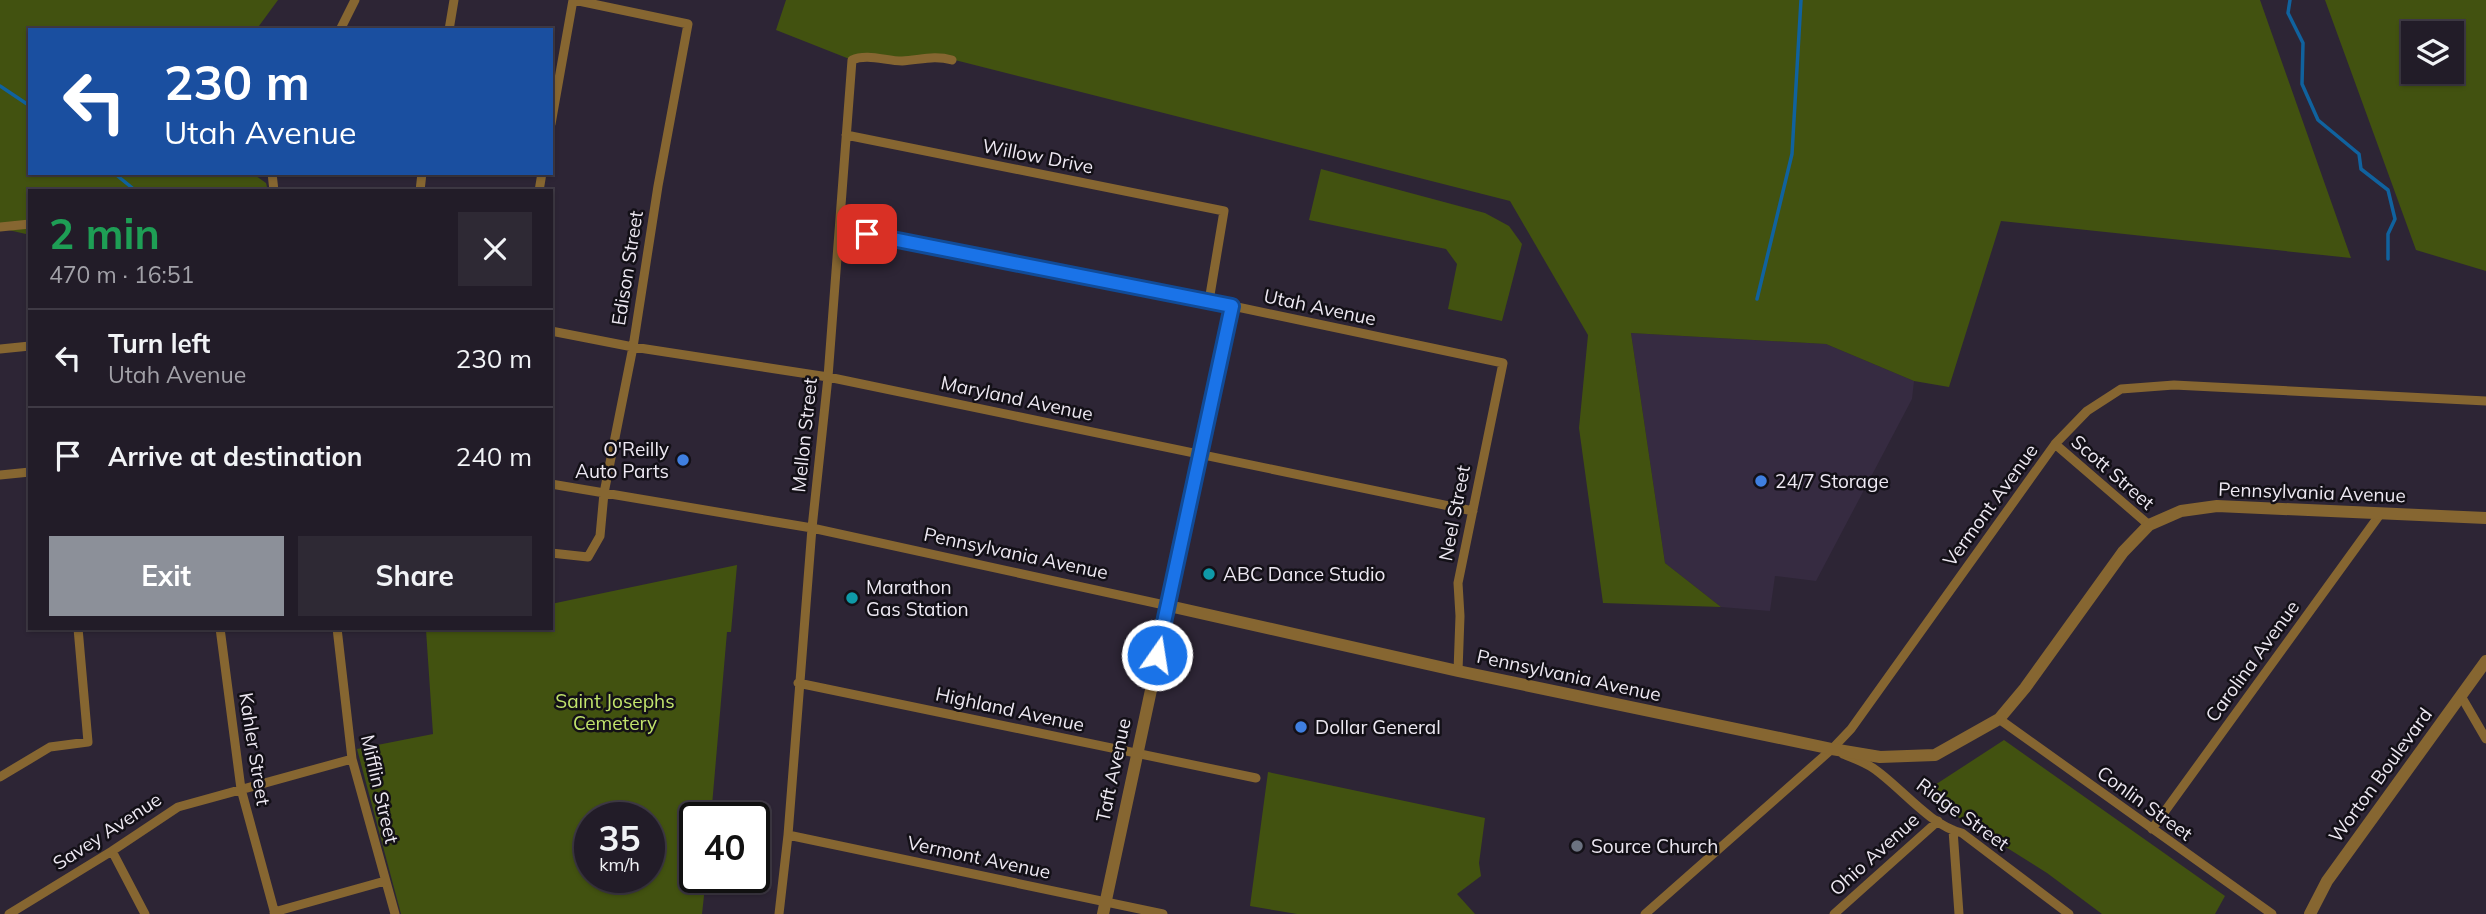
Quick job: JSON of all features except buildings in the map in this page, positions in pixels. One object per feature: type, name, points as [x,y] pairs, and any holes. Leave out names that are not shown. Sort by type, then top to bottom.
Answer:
[{"type":"street","points":[[341,28],[355,0]]},
{"type":"street","points":[[449,28],[454,0]]},
{"type":"street","points":[[553,113],[574,0]]},
{"type":"street","name":"Edison Street","points":[[553,553],[588,557],[600,536],[604,493],[633,347],[658,186],[688,24],[574,0]]},
{"type":"street","name":"Mellon Street","points":[[779,914],[841,229],[852,60],[859,57],[902,61],[923,57],[952,60]]},
{"type":"street","name":"Willow Drive","points":[[846,135],[1224,211],[1209,301]]},
{"type":"street","points":[[0,226],[28,224]]},
{"type":"street","name":"Utah Avenue","points":[[841,229],[1209,301],[1503,363]]},
{"type":"street","name":"Taft Avenue","points":[[1104,908],[1232,306]]},
{"type":"street","name":"Maryland Avenue","points":[[553,331],[633,347],[828,377],[1473,511]]},
{"type":"street","points":[[0,349],[28,346]]},
{"type":"street","name":"Neel Street","points":[[1458,671],[1458,588],[1503,363]]},
{"type":"street","name":"Vermont Avenue","points":[[1645,914],[1832,749],[1853,727],[2055,444],[2087,411],[2121,389],[2174,385],[2486,401]]},
{"type":"street","name":"Scott Street","points":[[2055,444],[2148,526]]},
{"type":"street","points":[[0,475],[28,472]]},
{"type":"street","name":"Pennsylvania Avenue","points":[[553,484],[812,528],[1458,671],[1880,757],[1935,755],[1999,719],[2025,688],[2123,552],[2148,526],[2181,511],[2217,506],[2486,518]]},
{"type":"street","name":"Carolina Avenue","points":[[2152,829],[2381,513]]},
{"type":"street","points":[[0,777],[50,747],[88,742],[78,630]]},
{"type":"street","name":"Kahler Street","points":[[220,630],[241,789],[274,913]]},
{"type":"street","name":"Mifflin Street","points":[[337,630],[352,759],[395,914]]},
{"type":"street","name":"Worton Boulevard","points":[[2310,914],[2327,881],[2486,661]]},
{"type":"street","name":"Highland Avenue","points":[[798,683],[1256,778]]},
{"type":"street","points":[[2461,696],[2486,739]]},
{"type":"street","name":"Conlin Street","points":[[1999,719],[2272,914]]},
{"type":"street","name":"Ridge Street","points":[[1832,749],[1872,767],[1938,821],[1962,833],[2069,914]]},
{"type":"street","name":"Savey Avenue","points":[[9,914],[178,807],[352,759]]},
{"type":"street","name":"Ohio Avenue","points":[[1834,914],[1938,821]]},
{"type":"street","points":[[1953,830],[1959,914]]},
{"type":"street","name":"Vermont Avenue","points":[[788,835],[1104,908],[1163,914]]},
{"type":"street","points":[[112,850],[145,914]]},
{"type":"street","points":[[274,913],[385,881]]},
{"type":"shaded area","name":"24/7 Storage","points":[[1631,333],[1826,344],[1914,381],[1912,399],[1816,581],[1775,576],[1770,611],[1721,607],[1665,563]]},
{"type":"green space","points":[[0,0],[278,0],[257,28],[28,28],[28,175],[255,175],[266,183],[268,189],[28,189],[28,235],[0,228]]},
{"type":"green space","points":[[786,0],[2260,0],[2351,258],[2001,221],[1949,387],[1914,381],[1826,344],[1631,333],[1665,563],[1721,607],[1603,603],[1579,428],[1588,335],[1510,201],[943,57],[852,60],[776,30]]},
{"type":"green space","points":[[2325,0],[2486,0],[2486,271],[2416,250]]},
{"type":"green space","points":[[1321,169],[1485,213],[1509,226],[1522,244],[1502,321],[1448,309],[1457,264],[1446,249],[1309,220]]},
{"type":"green space","name":"Saint Josephs Cemetery","points":[[737,565],[731,632],[727,632],[712,802],[679,802],[679,893],[704,893],[702,914],[401,914],[357,749],[433,734],[426,630],[553,630],[553,604]]},
{"type":"green space","points":[[2004,740],[2225,896],[2215,914],[2102,914],[2047,873],[1921,794]]},
{"type":"green space","points":[[1268,772],[1485,818],[1479,863],[1481,876],[1457,894],[1475,914],[1297,914],[1250,906]]},
{"type":"waterway","points":[[1757,299],[1792,154],[1801,0]]},
{"type":"waterway","points":[[2290,0],[2288,13],[2303,43],[2302,84],[2318,120],[2359,154],[2361,169],[2388,190],[2395,219],[2388,234],[2388,259]]},
{"type":"waterway","points":[[0,86],[28,105]]},
{"type":"waterway","points":[[116,175],[134,189]]},
{"type":"place","name":"O'Reilly Auto Parts","points":[[683,460]]},
{"type":"place","name":"24/7 Storage","points":[[1761,481]]},
{"type":"place","name":"ABC Dance Studio","points":[[1209,574]]},
{"type":"place","name":"Marathon Gas Station","points":[[852,598]]},
{"type":"place","name":"Dollar General","points":[[1301,727]]},
{"type":"place","name":"Source Church","points":[[1577,846]]},
{"type":"route","points":[[867,234],[1232,306],[1157,655]]}]
